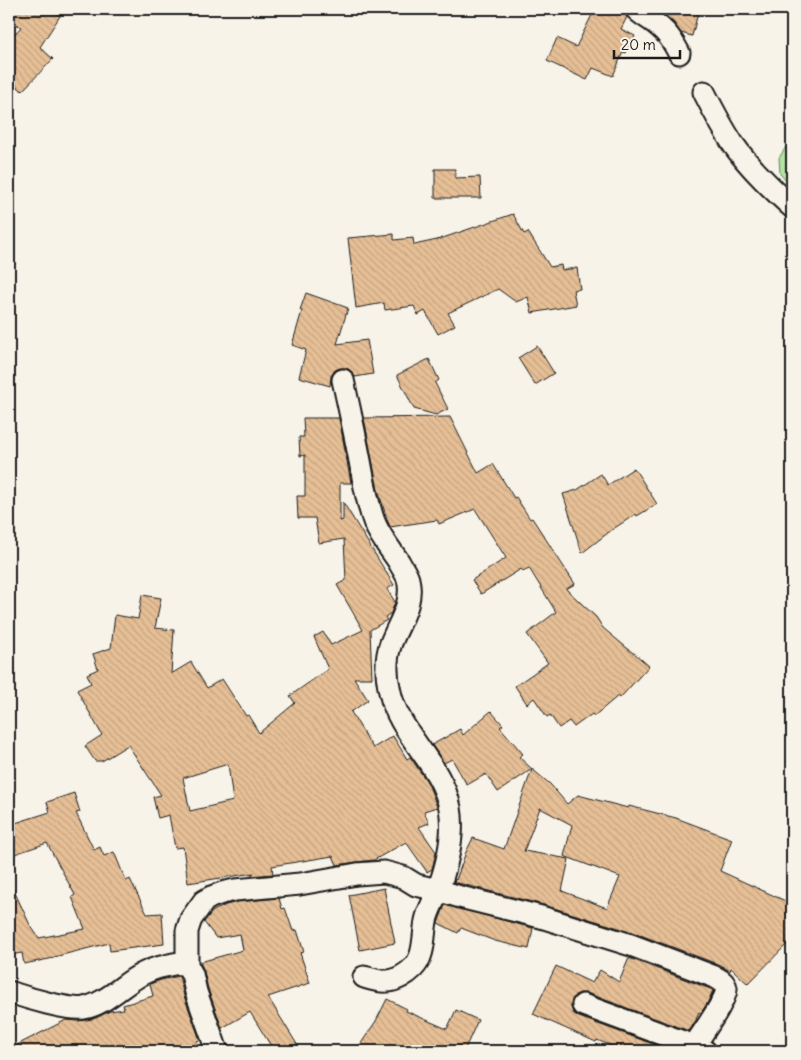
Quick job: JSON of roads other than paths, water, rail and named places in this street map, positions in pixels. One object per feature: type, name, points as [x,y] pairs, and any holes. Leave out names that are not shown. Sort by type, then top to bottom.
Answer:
[{"type":"street","points":[[636,9],[670,38],[679,53]]},
{"type":"street","points":[[704,92],[733,144],[752,168],[792,207]]},
{"type":"street","points":[[343,380],[364,483],[375,522],[380,534],[404,570],[408,580],[408,606],[390,645],[388,656],[387,674],[390,693],[395,709],[440,781],[450,808],[452,822],[449,852],[438,890],[426,920],[422,952],[414,967],[402,977],[387,981],[364,978]]},
{"type":"street","points":[[217,1051],[196,992],[192,974],[187,965],[187,931],[191,919],[204,901],[222,893],[235,890],[300,884],[351,875],[384,872],[402,877],[416,885],[541,918],[631,945],[720,980],[725,983],[726,988],[726,993],[699,1048],[583,1005]]},
{"type":"street","points":[[9,992],[68,1008],[82,1009],[101,1002],[149,970],[176,963],[187,965]]}]
